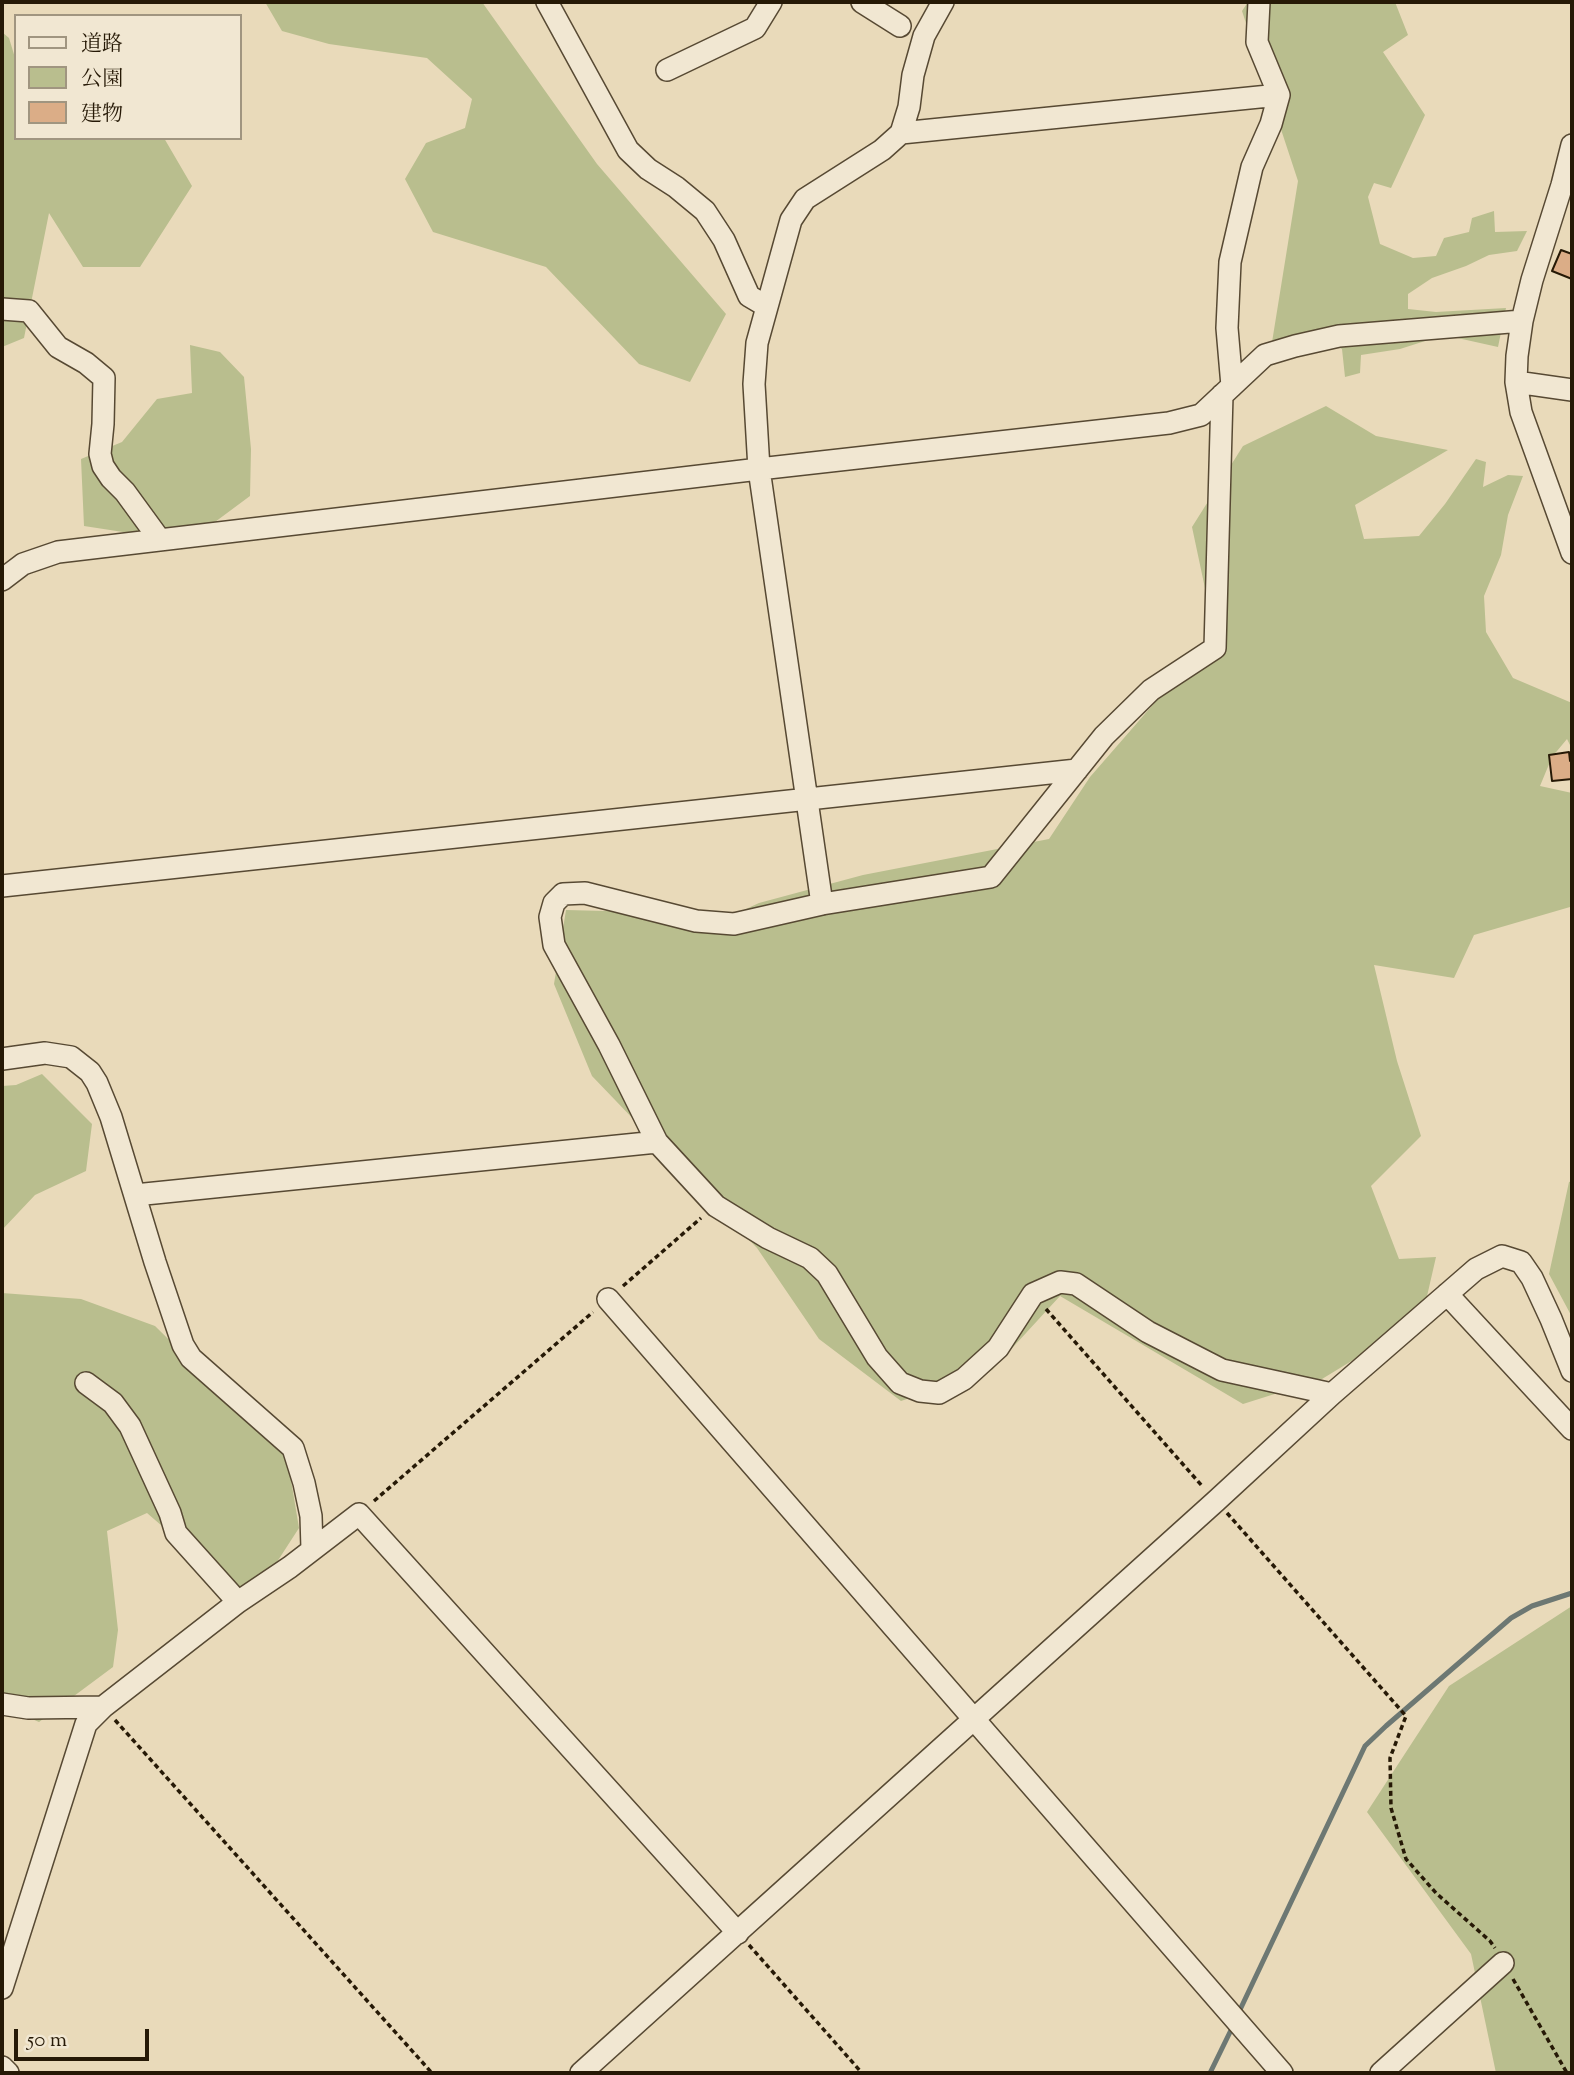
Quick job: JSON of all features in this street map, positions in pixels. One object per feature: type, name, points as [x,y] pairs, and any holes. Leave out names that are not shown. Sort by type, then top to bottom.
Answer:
[{"type":"street","points":[[547,2],[628,150],[648,169],[676,187],[705,211],[724,240],[748,296],[766,306]]},
{"type":"street","points":[[667,70],[755,28],[771,2]]},
{"type":"street","points":[[862,2],[900,26]]},
{"type":"street","points":[[822,904],[759,469],[754,384],[757,343],[791,220],[805,199],[882,150],[901,133],[924,36],[943,2]]},
{"type":"street","points":[[1259,2],[1257,42],[1279,95],[1271,124],[1252,167],[1230,262],[1215,648],[1151,690],[1104,736],[991,877],[822,904],[734,924],[695,921],[585,893],[563,894],[554,903],[550,917],[554,946],[609,1045],[657,1142],[716,1206],[768,1238],[810,1258],[828,1274],[877,1357],[900,1383],[920,1391],[939,1393],[964,1379],[998,1348],[1033,1294],[1060,1282],[1076,1284],[1148,1332],[1222,1370],[1332,1394]]},
{"type":"street","points":[[901,133],[1279,95]]},
{"type":"street","points":[[1572,145],[1563,185],[1532,280],[1522,321],[1516,382],[1521,412],[1572,553]]},
{"type":"street","points":[[2,309],[29,312],[58,347],[86,363],[104,378],[100,454],[103,466],[160,540]]},
{"type":"street","points":[[2,580],[23,564],[58,552],[1169,423],[1201,415],[1265,355],[1339,336],[1522,321]]},
{"type":"street","points":[[1516,382],[1572,390]]},
{"type":"street","points":[[2,886],[1077,770]]},
{"type":"street","points":[[2,1059],[45,1053],[71,1057],[90,1072],[97,1083],[111,1117],[158,1273],[183,1345],[191,1358],[293,1448],[311,1516],[312,1549]]},
{"type":"street","points":[[135,1195],[657,1142]]},
{"type":"street","points":[[582,2073],[1332,1394],[1476,1269],[1502,1256],[1521,1262],[1532,1278],[1572,1371]]},
{"type":"street","points":[[1447,1294],[1572,1429]]},
{"type":"street","points":[[608,1298],[1282,2073]]},
{"type":"street","points":[[86,1383],[113,1403],[130,1426],[170,1513],[176,1533],[238,1602]]},
{"type":"street","points":[[2,1989],[86,1724],[103,1707],[238,1602],[290,1567],[359,1514],[738,1933]]},
{"type":"street","points":[[2,1704],[28,1708],[103,1707]]},
{"type":"street","points":[[1381,2073],[1503,1963]]},
{"type":"street","points":[[2,2067],[8,2073]]},
{"type":"path","points":[[359,1514],[716,1206]]},
{"type":"path","points":[[1033,1294],[1406,1716],[1390,1758],[1391,1808],[1406,1859],[1436,1893],[1490,1941],[1567,2073]]},
{"type":"path","points":[[103,1707],[432,2073]]},
{"type":"path","points":[[738,1933],[862,2073]]},
{"type":"green space","points":[[265,2],[482,2],[597,164],[726,314],[690,382],[639,364],[546,267],[433,232],[405,179],[426,143],[465,128],[472,99],[427,58],[329,44],[282,31]]},
{"type":"green space","points":[[1248,2],[1395,2],[1408,35],[1383,52],[1425,115],[1391,188],[1374,183],[1368,197],[1380,244],[1413,258],[1436,256],[1444,238],[1469,232],[1472,218],[1494,211],[1495,232],[1527,231],[1517,251],[1489,255],[1432,278],[1408,294],[1408,309],[1436,312],[1506,308],[1498,347],[1444,335],[1400,349],[1361,355],[1360,373],[1345,377],[1342,349],[1328,342],[1268,367],[1298,181],[1242,11]]},
{"type":"green space","points":[[2,32],[9,38],[14,54],[14,140],[165,140],[192,186],[140,267],[83,267],[49,213],[24,338],[2,347]]},
{"type":"green space","points":[[190,345],[220,352],[244,377],[251,449],[250,496],[188,542],[84,526],[81,459],[122,442],[157,399],[192,393]]},
{"type":"green space","points":[[1326,406],[1376,436],[1448,450],[1355,505],[1364,539],[1419,536],[1476,459],[1486,462],[1483,487],[1508,475],[1523,476],[1508,515],[1501,555],[1484,596],[1486,632],[1513,678],[1572,703],[1572,749],[1567,739],[1552,757],[1540,786],[1572,793],[1570,907],[1474,935],[1454,978],[1374,965],[1397,1061],[1421,1136],[1371,1186],[1399,1259],[1436,1257],[1422,1318],[1322,1379],[1243,1404],[1060,1296],[992,1370],[901,1401],[819,1339],[757,1248],[592,1076],[554,984],[566,910],[646,912],[709,926],[759,903],[863,875],[1049,839],[1090,777],[1222,628],[1206,593],[1192,527],[1243,446]]},
{"type":"green space","points":[[42,1074],[92,1124],[86,1171],[35,1195],[2,1230],[2,1086],[16,1085]]},
{"type":"green space","points":[[1572,1181],[1572,1317],[1549,1274],[1569,1182]]},
{"type":"green space","points":[[2,1293],[81,1299],[155,1326],[287,1456],[299,1528],[275,1565],[236,1590],[147,1513],[107,1531],[118,1630],[113,1667],[39,1722],[2,1706]]},
{"type":"green space","points":[[1572,1606],[1572,2073],[1496,2073],[1471,1954],[1367,1812],[1449,1686]]},
{"type":"building","points":[[1561,250],[1572,254],[1572,279],[1552,271]]},
{"type":"building","points":[[1569,752],[1572,779],[1552,781],[1549,755]]},
{"type":"waterway","points":[[1238,2014],[1365,1746],[1511,1618],[1532,1606],[1572,1593]]},
{"type":"waterway","points":[[1210,2073],[1233,2026]]}]
